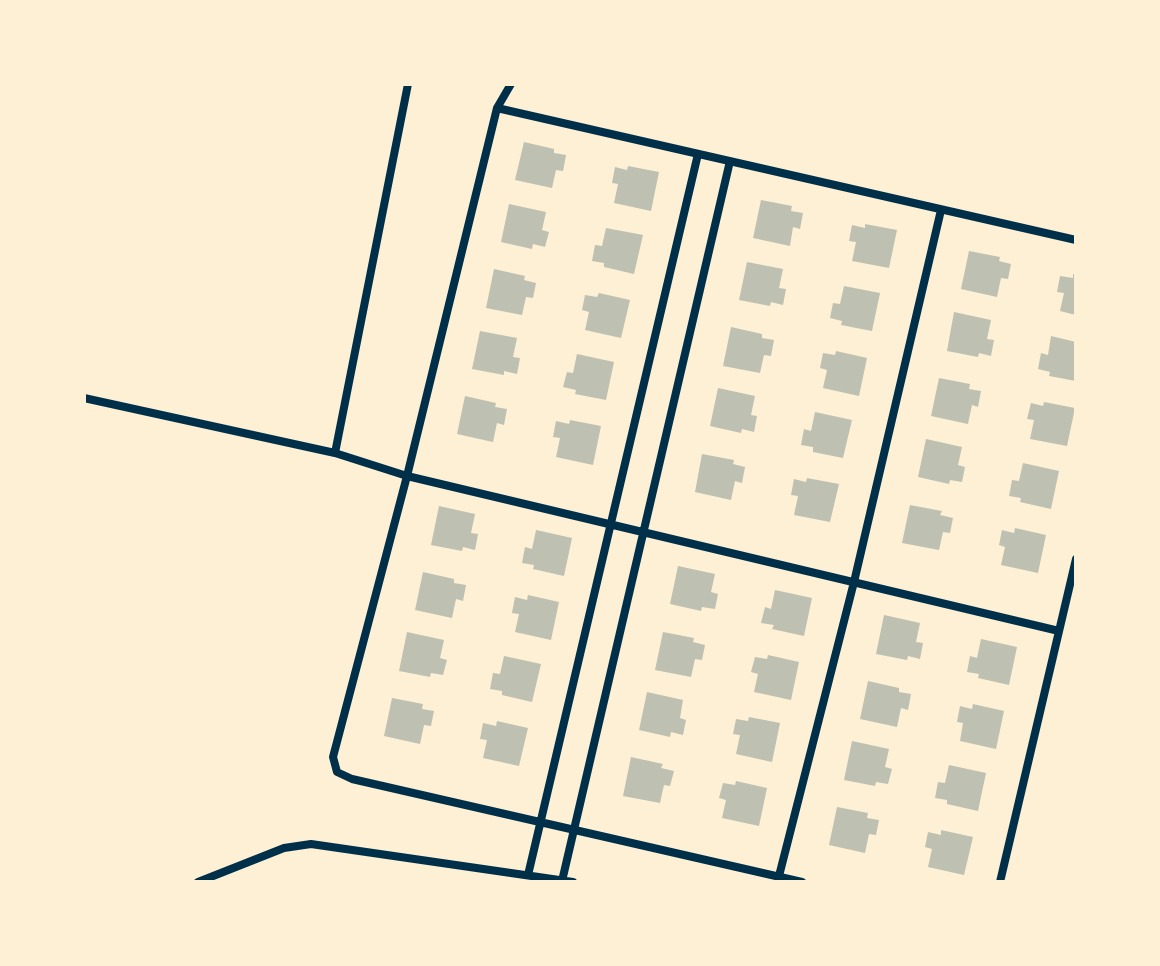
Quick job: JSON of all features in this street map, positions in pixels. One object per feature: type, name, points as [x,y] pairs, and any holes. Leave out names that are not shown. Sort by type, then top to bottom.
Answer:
[{"type":"street","points":[[335,453],[408,84]]},
{"type":"street","points":[[511,84],[497,108],[407,476],[333,757],[337,772],[352,779],[802,882]]},
{"type":"street","points":[[497,108],[1076,240]]},
{"type":"street","points":[[528,875],[698,154]]},
{"type":"street","points":[[562,881],[730,161]]},
{"type":"street","points":[[779,876],[854,582],[941,210]]},
{"type":"street","points":[[84,398],[335,453],[407,476],[1059,631]]},
{"type":"street","points":[[1000,882],[1076,559]]},
{"type":"street","points":[[198,882],[284,848],[311,844],[573,882]]},
{"type":"building","points":[[524,142],[566,155],[563,171],[556,170],[552,188],[515,180]]},
{"type":"building","points":[[628,166],[659,172],[651,211],[614,203],[618,184],[612,183],[615,167],[627,170]]},
{"type":"building","points":[[761,200],[792,206],[791,211],[803,213],[800,229],[793,227],[790,246],[753,238]]},
{"type":"building","points":[[509,204],[546,212],[542,230],[549,232],[545,247],[533,244],[532,249],[501,242]]},
{"type":"building","points":[[865,224],[897,230],[889,268],[852,261],[856,242],[849,241],[852,225],[865,228]]},
{"type":"building","points":[[606,228],[643,235],[634,274],[592,261],[595,245],[602,246]]},
{"type":"building","points":[[969,251],[1000,257],[999,261],[1011,264],[1008,279],[1001,278],[997,297],[961,289]]},
{"type":"building","points":[[747,262],[783,269],[779,288],[786,289],[783,305],[771,302],[770,306],[739,300]]},
{"type":"building","points":[[494,269],[525,276],[524,280],[536,283],[533,298],[526,297],[522,315],[486,308]]},
{"type":"building","points":[[1073,274],[1076,275],[1076,315],[1060,311],[1064,293],[1057,292],[1060,276],[1073,278]]},
{"type":"building","points":[[844,286],[880,293],[872,331],[841,325],[842,321],[830,318],[833,303],[840,304]]},
{"type":"building","points":[[599,293],[630,300],[621,338],[585,330],[589,312],[582,310],[585,295],[597,297]]},
{"type":"building","points":[[954,312],[991,320],[987,339],[994,340],[991,356],[979,353],[978,357],[947,351]]},
{"type":"building","points":[[731,327],[774,340],[771,356],[764,355],[760,373],[723,366]]},
{"type":"building","points":[[480,331],[517,338],[513,357],[520,358],[517,374],[504,371],[504,375],[472,369]]},
{"type":"building","points":[[1051,336],[1076,342],[1076,381],[1049,376],[1050,372],[1038,369],[1041,353],[1048,355]]},
{"type":"building","points":[[836,351],[867,358],[859,396],[823,388],[827,370],[820,368],[823,353],[835,355]]},
{"type":"building","points":[[577,354],[614,362],[606,400],[575,394],[576,390],[563,387],[567,372],[573,373]]},
{"type":"building","points":[[939,378],[970,384],[969,389],[981,391],[978,407],[972,405],[968,424],[931,416]]},
{"type":"building","points":[[718,388],[755,396],[751,415],[757,416],[754,432],[742,429],[741,433],[710,426]]},
{"type":"building","points":[[465,396],[496,403],[495,407],[507,409],[504,425],[497,423],[493,442],[457,434]]},
{"type":"building","points":[[1044,402],[1075,408],[1067,446],[1030,439],[1034,420],[1027,419],[1031,403],[1043,406]]},
{"type":"building","points":[[815,412],[852,420],[843,458],[813,452],[813,447],[801,445],[804,429],[811,431]]},
{"type":"building","points":[[570,420],[601,426],[593,465],[556,457],[560,438],[553,437],[556,421],[569,424]]},
{"type":"building","points":[[926,439],[962,447],[958,465],[965,467],[962,482],[950,480],[949,484],[918,477]]},
{"type":"building","points":[[702,454],[734,460],[733,464],[745,467],[742,483],[735,481],[731,500],[695,492]]},
{"type":"building","points":[[1023,463],[1059,471],[1051,509],[1020,502],[1021,498],[1009,496],[1012,480],[1019,481]]},
{"type":"building","points":[[807,478],[839,484],[830,522],[794,515],[798,496],[791,495],[794,479],[806,482]]},
{"type":"building","points":[[910,505],[942,511],[940,515],[953,518],[950,533],[943,532],[939,550],[902,543]]},
{"type":"building","points":[[439,506],[475,514],[471,533],[478,534],[475,550],[463,547],[462,551],[431,545]]},
{"type":"building","points":[[1015,528],[1046,535],[1038,573],[1001,565],[1005,547],[999,545],[1002,530],[1014,533]]},
{"type":"building","points":[[536,530],[572,538],[564,576],[533,569],[534,565],[522,563],[525,547],[532,549]]},
{"type":"building","points":[[678,566],[715,574],[711,592],[718,594],[715,609],[702,607],[701,611],[670,604]]},
{"type":"building","points":[[423,572],[466,585],[463,601],[456,599],[452,618],[415,610]]},
{"type":"building","points":[[775,590],[812,598],[804,636],[772,629],[774,625],[761,623],[765,607],[771,609]]},
{"type":"building","points":[[528,595],[559,602],[551,640],[515,632],[519,614],[512,613],[515,597],[527,600]]},
{"type":"building","points":[[884,615],[920,623],[916,642],[923,643],[920,659],[908,656],[907,660],[876,654]]},
{"type":"building","points":[[407,632],[444,640],[440,658],[447,660],[443,675],[431,673],[430,677],[399,671]]},
{"type":"building","points":[[663,632],[694,638],[693,642],[705,645],[702,660],[695,659],[691,677],[655,670]]},
{"type":"building","points":[[981,639],[1017,647],[1009,685],[978,678],[979,674],[967,672],[970,656],[977,658]]},
{"type":"building","points":[[768,655],[799,662],[791,700],[754,692],[758,674],[751,672],[755,657],[767,659]]},
{"type":"building","points":[[504,656],[541,664],[532,702],[490,689],[493,673],[500,674]]},
{"type":"building","points":[[868,681],[911,694],[908,710],[901,708],[897,727],[860,719]]},
{"type":"building","points":[[647,692],[683,700],[680,718],[686,720],[683,735],[671,732],[670,737],[639,730]]},
{"type":"building","points":[[392,698],[423,704],[422,709],[434,711],[431,726],[424,725],[420,744],[384,736]]},
{"type":"building","points":[[973,704],[1004,711],[996,749],[960,741],[963,723],[957,722],[960,706],[972,709]]},
{"type":"building","points":[[749,717],[780,723],[772,762],[736,754],[740,735],[733,734],[736,719],[748,721]]},
{"type":"building","points":[[497,721],[528,728],[519,766],[483,758],[487,740],[480,739],[483,723],[496,726]]},
{"type":"building","points":[[852,741],[889,749],[885,767],[892,769],[888,784],[876,782],[875,786],[844,780]]},
{"type":"building","points":[[631,757],[663,764],[661,768],[674,771],[670,786],[664,785],[660,803],[623,796]]},
{"type":"building","points":[[949,765],[986,773],[978,811],[935,798],[938,782],[945,783]]},
{"type":"building","points":[[736,781],[767,788],[759,826],[722,818],[726,800],[719,798],[723,783],[735,785]]},
{"type":"building","points":[[837,807],[868,813],[867,818],[879,820],[876,835],[869,834],[865,853],[829,845]]},
{"type":"building","points":[[941,830],[973,837],[964,875],[928,867],[932,849],[925,847],[928,832],[941,835]]}]
